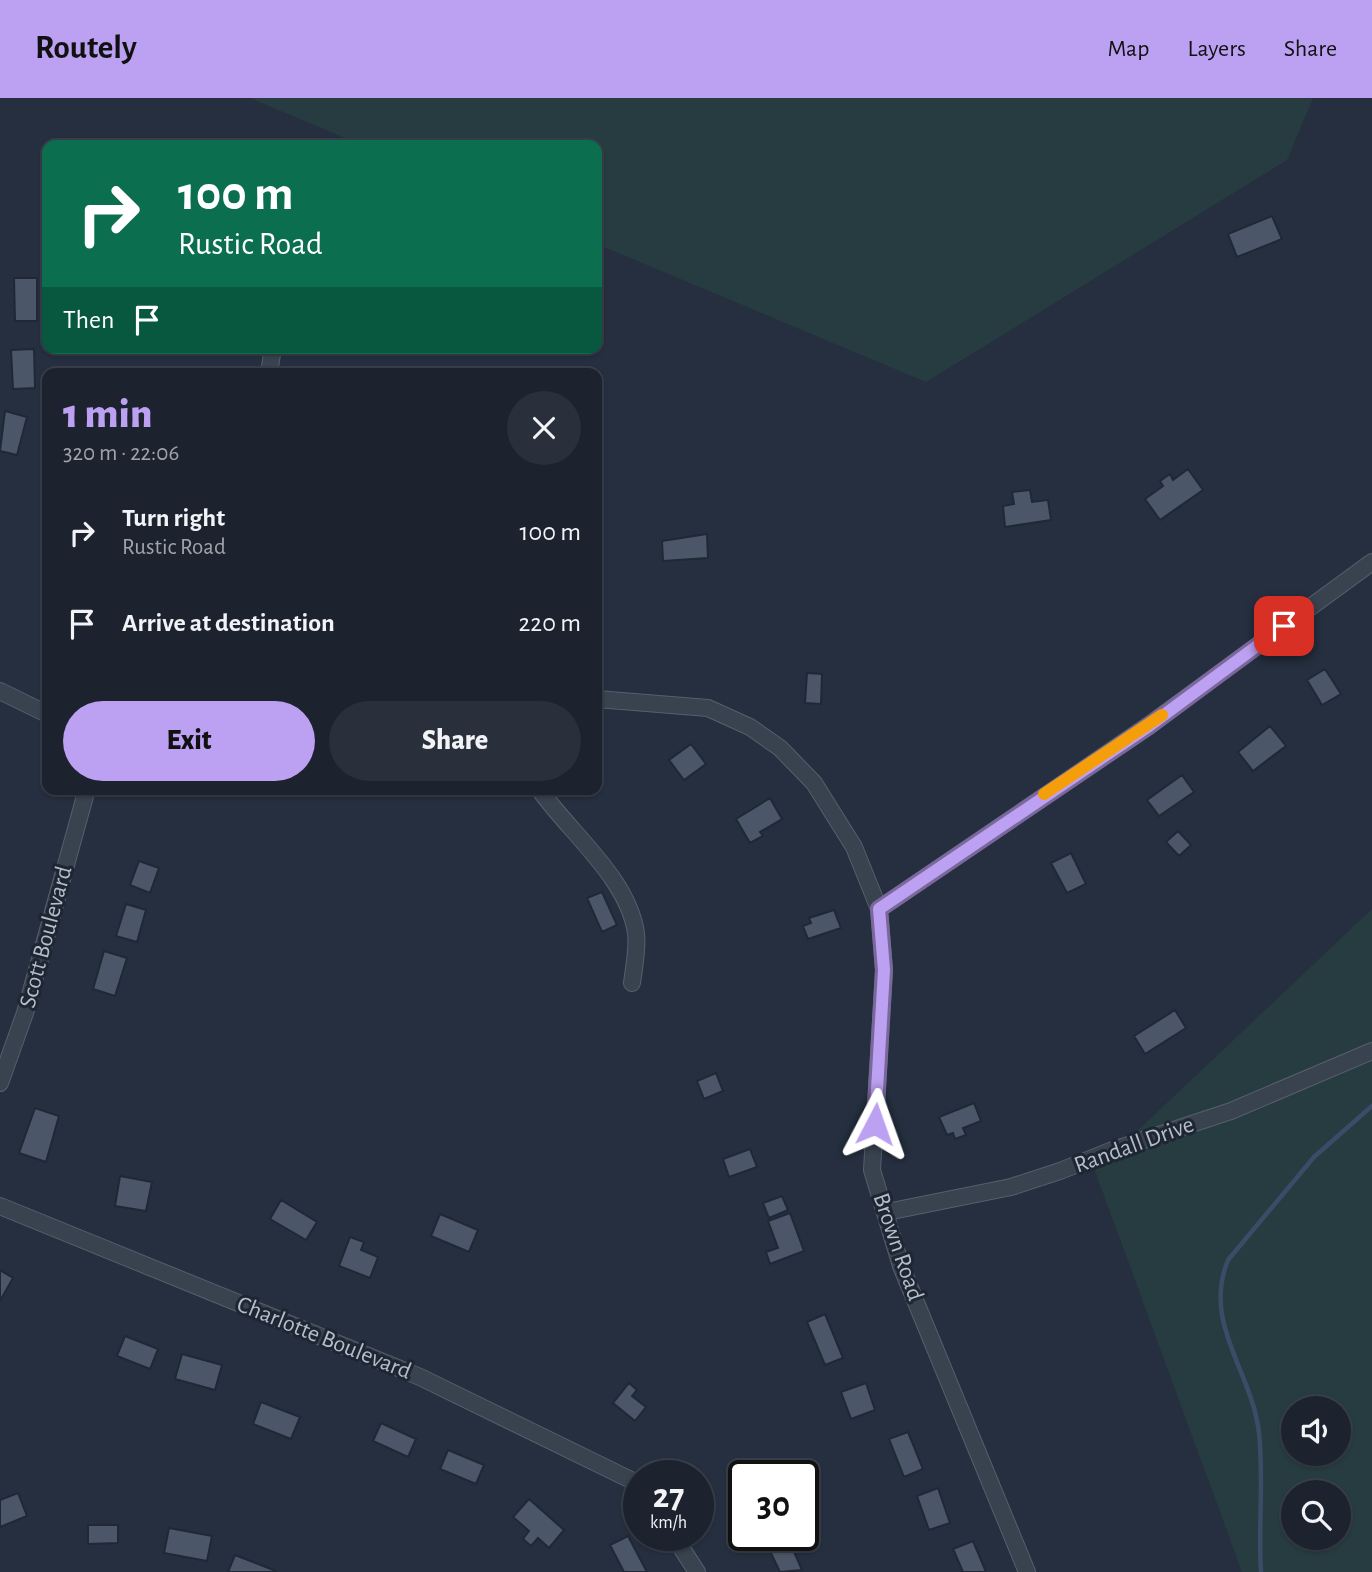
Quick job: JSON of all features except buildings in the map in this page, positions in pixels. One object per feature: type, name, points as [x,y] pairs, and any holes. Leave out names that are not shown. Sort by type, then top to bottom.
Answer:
[{"type":"street","points":[[879,909],[1149,726],[1372,562]]},
{"type":"street","points":[[0,691],[42,712]]},
{"type":"street","name":"Brown Road","points":[[602,699],[708,708],[750,727],[780,748],[814,783],[853,847],[879,909],[884,970],[872,1170],[887,1212],[901,1266],[1027,1572]]},
{"type":"street","name":"Scott Boulevard","points":[[0,1083],[25,1013],[85,795]]},
{"type":"street","points":[[544,795],[599,860],[628,907],[636,934],[632,982]]},
{"type":"street","name":"Randall Drive","points":[[887,1212],[1011,1187],[1060,1171],[1110,1151],[1231,1111],[1372,1051]]},
{"type":"street","name":"Charlotte Boulevard","points":[[0,1206],[420,1377],[623,1476]]},
{"type":"street","points":[[683,1551],[697,1572]]},
{"type":"green space","points":[[250,98],[1313,98],[1287,160],[926,382],[602,246],[602,140],[350,140]]},
{"type":"green space","points":[[1372,909],[1372,1572],[1242,1572],[1095,1171]]},
{"type":"waterway","points":[[1261,1572],[1259,1433],[1255,1410],[1225,1327],[1221,1305],[1222,1283],[1228,1260],[1314,1157],[1372,1106]]},
{"type":"slow traffic","points":[[1044,794],[1162,715]]},
{"type":"route","points":[[875,1124],[884,970],[879,909],[1041,796],[1149,726],[1284,626]]}]
